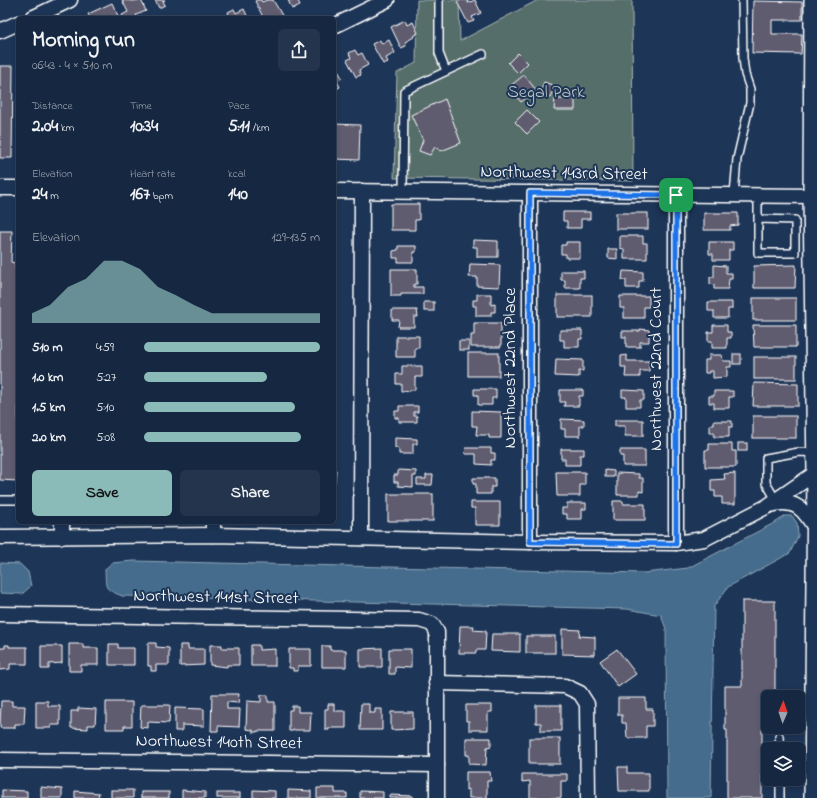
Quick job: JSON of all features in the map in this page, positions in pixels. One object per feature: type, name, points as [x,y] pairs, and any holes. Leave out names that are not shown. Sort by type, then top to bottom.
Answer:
[{"type":"main road","points":[[814,0],[816,600],[806,769],[814,798]]},
{"type":"street","points":[[47,15],[70,0]]},
{"type":"street","points":[[336,25],[387,0]]},
{"type":"street","points":[[0,31],[16,25]]},
{"type":"street","name":"Northwest 143rd Street","points":[[336,191],[815,196]]},
{"type":"street","points":[[361,538],[362,191]]},
{"type":"street","name":"Northwest 22nd Place","points":[[530,193],[530,542]]},
{"type":"street","name":"Northwest 22nd Court","points":[[676,195],[676,544]]},
{"type":"street","points":[[0,537],[62,537],[213,529],[361,538],[676,544],[704,539],[771,503],[816,472]]},
{"type":"street","points":[[771,503],[788,503],[796,506],[809,518],[816,530]]},
{"type":"street","points":[[62,524],[62,537]]},
{"type":"street","name":"Northwest 141st Street","points":[[0,614],[419,620],[432,624],[437,632],[436,683]]},
{"type":"street","points":[[437,798],[436,683],[565,686],[580,693],[587,704],[588,798]]},
{"type":"street","name":"Northwest 140th Street","points":[[0,760],[437,765]]},
{"type":"lane","points":[[439,0],[439,52],[446,71]]},
{"type":"lane","points":[[734,195],[737,159],[750,103],[750,89],[745,74],[743,58],[742,0]]},
{"type":"lane","points":[[403,192],[404,91],[483,54]]},
{"type":"lane","points":[[758,196],[758,219],[758,253],[795,253],[795,220],[758,219]]},
{"type":"lane","points":[[771,503],[766,483],[766,458],[799,452],[816,453]]},
{"type":"lane","points":[[0,500],[16,500]]},
{"type":"lane","points":[[780,736],[780,742]]},
{"type":"lane","points":[[780,786],[780,798]]},
{"type":"green space","name":"Segal Park","points":[[417,0],[459,0],[460,41],[538,0],[632,0],[633,181],[394,178],[397,73],[416,63]]},
{"type":"water","points":[[784,516],[792,516],[797,523],[798,536],[790,553],[728,587],[714,606],[711,798],[667,798],[666,629],[661,615],[627,609],[122,596],[111,591],[107,587],[105,581],[105,569],[112,563],[133,561],[644,573],[688,568],[778,521]]},
{"type":"water","points":[[0,563],[20,564],[28,572],[31,586],[22,594],[0,593]]},
{"type":"building","points":[[122,0],[141,0],[146,11],[136,15],[137,16],[122,16],[128,12]]},
{"type":"building","points":[[155,0],[165,0],[163,1],[165,5],[159,8]]},
{"type":"building","points":[[261,0],[262,2],[273,0],[282,16],[262,16],[255,1]]},
{"type":"building","points":[[288,0],[301,0],[298,1],[300,5],[292,9]]},
{"type":"building","points":[[467,0],[468,3],[475,0],[481,13],[472,17],[474,21],[468,23],[457,2]]},
{"type":"building","points":[[753,1],[802,2],[802,20],[772,20],[772,34],[802,34],[801,54],[752,53]]},
{"type":"building","points":[[112,3],[118,16],[89,16],[88,14]]},
{"type":"building","points":[[234,9],[236,13],[244,9],[247,16],[229,16],[228,12]]},
{"type":"building","points":[[405,20],[407,25],[413,22],[418,33],[405,42],[406,46],[401,48],[391,27]]},
{"type":"building","points":[[380,40],[382,44],[389,40],[395,53],[386,58],[388,62],[383,64],[372,44]]},
{"type":"building","points":[[355,50],[358,55],[362,53],[368,65],[359,70],[361,75],[356,77],[347,60],[351,58],[349,53]]},
{"type":"building","points":[[518,53],[528,63],[518,73],[508,63]]},
{"type":"building","points":[[0,66],[13,66],[12,158],[0,158]]},
{"type":"building","points":[[336,67],[342,78],[337,81],[340,87],[336,89]]},
{"type":"building","points":[[524,75],[536,90],[521,102],[509,87]]},
{"type":"building","points":[[544,82],[555,86],[550,97],[540,93]]},
{"type":"building","points":[[445,99],[461,143],[441,151],[435,147],[430,155],[419,151],[423,140],[411,115]]},
{"type":"building","points":[[555,99],[575,99],[575,110],[554,110]]},
{"type":"building","points":[[527,110],[539,122],[527,134],[515,122]]},
{"type":"building","points":[[336,124],[360,125],[359,160],[336,159]]},
{"type":"building","points":[[391,204],[419,204],[419,220],[415,220],[415,230],[391,230]]},
{"type":"building","points":[[563,212],[590,212],[590,219],[581,219],[581,228],[567,228],[567,221],[563,221]]},
{"type":"building","points":[[616,213],[648,213],[648,229],[616,229]]},
{"type":"building","points":[[704,213],[738,213],[738,225],[730,226],[730,230],[704,230]]},
{"type":"building","points":[[0,231],[12,231],[11,262],[15,263],[16,269],[16,481],[0,480]]},
{"type":"building","points":[[620,236],[643,236],[643,243],[647,243],[647,259],[624,259],[624,249],[620,248]]},
{"type":"building","points":[[473,240],[498,241],[498,257],[477,257],[477,247],[473,247]]},
{"type":"building","points":[[566,242],[580,242],[580,258],[566,258],[566,254],[561,254],[561,245],[566,245]]},
{"type":"building","points":[[709,242],[733,242],[733,250],[729,250],[729,260],[713,260],[713,254],[709,254]]},
{"type":"building","points":[[398,246],[416,246],[416,252],[413,252],[413,262],[398,262],[398,258],[393,258],[393,251],[398,250]]},
{"type":"building","points":[[608,249],[617,249],[617,259],[608,258]]},
{"type":"building","points":[[470,264],[500,265],[499,287],[477,286],[477,277],[469,277]]},
{"type":"building","points":[[714,265],[726,266],[726,273],[732,273],[732,279],[729,279],[728,289],[714,289],[714,285],[710,284],[710,277],[714,277]]},
{"type":"building","points":[[796,265],[795,288],[754,288],[754,266]]},
{"type":"building","points":[[391,269],[417,269],[417,284],[414,284],[414,287],[423,287],[423,294],[401,294],[401,296],[391,296]]},
{"type":"building","points":[[561,271],[584,271],[584,278],[580,278],[580,288],[565,288],[565,280],[561,280]]},
{"type":"building","points":[[623,271],[643,272],[643,281],[639,281],[639,288],[626,288],[626,280],[622,280]]},
{"type":"building","points":[[477,294],[491,294],[491,305],[495,304],[495,312],[491,312],[491,316],[476,316],[476,306],[473,306],[473,300],[477,300]]},
{"type":"building","points":[[557,295],[592,295],[592,317],[557,317]]},
{"type":"building","points":[[620,296],[649,296],[649,307],[644,307],[644,318],[624,318],[624,308],[620,308]]},
{"type":"building","points":[[753,298],[796,298],[796,320],[753,320]]},
{"type":"building","points":[[424,302],[434,302],[434,311],[424,311]]},
{"type":"building","points":[[708,302],[732,302],[732,309],[728,309],[728,318],[714,318],[714,311],[708,311]]},
{"type":"building","points":[[392,310],[417,310],[418,317],[414,317],[414,327],[398,327],[399,320],[392,320]]},
{"type":"building","points":[[474,323],[501,323],[501,347],[471,347],[471,335],[474,335]]},
{"type":"building","points":[[713,325],[727,325],[727,332],[731,332],[731,338],[727,338],[727,348],[712,348],[712,341],[708,341],[708,332],[713,332]]},
{"type":"building","points":[[753,325],[796,325],[796,347],[754,347]]},
{"type":"building","points":[[640,329],[649,330],[649,342],[640,342],[640,347],[626,347],[626,337],[622,337],[622,331],[640,331]]},
{"type":"building","points":[[560,330],[582,330],[582,339],[579,339],[579,347],[564,347],[564,340],[560,340]]},
{"type":"building","points":[[396,336],[419,336],[419,348],[415,348],[415,357],[396,357]]},
{"type":"building","points":[[459,341],[469,341],[469,350],[459,350]]},
{"type":"building","points":[[468,353],[499,353],[499,376],[468,376]]},
{"type":"building","points":[[733,354],[741,354],[741,364],[733,364]]},
{"type":"building","points":[[627,355],[627,361],[649,361],[649,371],[640,371],[640,377],[625,377],[626,367],[621,367],[621,356]]},
{"type":"building","points":[[709,355],[722,355],[723,361],[731,361],[731,367],[727,367],[727,377],[713,378],[713,371],[705,373],[705,360],[709,360]]},
{"type":"building","points":[[754,357],[796,357],[796,379],[754,379]]},
{"type":"building","points":[[556,359],[583,360],[583,371],[579,371],[579,377],[555,376]]},
{"type":"building","points":[[402,366],[422,366],[422,377],[415,377],[415,390],[401,391],[401,384],[396,384],[396,374],[402,374]]},
{"type":"building","points":[[754,383],[798,384],[798,406],[753,406]]},
{"type":"building","points":[[474,389],[496,389],[496,398],[492,398],[492,405],[478,405],[478,395],[474,395]]},
{"type":"building","points":[[560,390],[583,390],[583,396],[579,396],[579,406],[564,406],[565,402],[560,402]]},
{"type":"building","points":[[622,390],[644,391],[644,400],[640,400],[640,407],[626,407],[626,397],[622,397]]},
{"type":"building","points":[[714,391],[733,391],[733,397],[729,397],[729,408],[714,408],[714,403],[709,403],[709,396],[714,396]]},
{"type":"building","points":[[399,406],[418,406],[418,412],[414,412],[414,416],[417,416],[417,422],[399,422],[399,418],[395,418],[395,411],[399,411]]},
{"type":"building","points":[[472,411],[501,412],[501,438],[489,438],[489,435],[476,435],[477,426],[472,426]]},
{"type":"building","points":[[753,416],[796,416],[796,438],[753,438]]},
{"type":"building","points":[[561,419],[584,420],[584,426],[580,426],[580,436],[565,436],[565,429],[561,429]]},
{"type":"building","points":[[615,420],[643,420],[643,436],[625,436],[625,426],[615,426]]},
{"type":"building","points":[[714,421],[732,421],[732,427],[729,427],[729,437],[714,437],[714,433],[710,433],[710,425],[714,425]]},
{"type":"building","points":[[395,438],[417,439],[417,444],[413,444],[413,454],[399,454],[399,448],[395,448]]},
{"type":"building","points":[[738,443],[747,443],[747,451],[738,451]]},
{"type":"building","points":[[709,444],[732,444],[732,451],[736,451],[736,467],[705,467],[705,450],[709,450]]},
{"type":"building","points":[[466,448],[491,448],[491,453],[495,453],[495,460],[491,460],[491,465],[476,464],[476,454],[465,454]]},
{"type":"building","points":[[561,449],[584,449],[584,455],[580,455],[580,465],[565,465],[565,459],[561,459]]},
{"type":"building","points":[[620,450],[645,450],[645,466],[623,466],[623,456],[620,456]]},
{"type":"building","points":[[398,470],[416,471],[416,476],[413,476],[413,487],[398,486],[398,482],[394,482],[394,475],[398,475]]},
{"type":"building","points":[[605,470],[614,471],[614,477],[605,477]]},
{"type":"building","points":[[556,472],[585,472],[585,485],[580,485],[580,496],[557,496]]},
{"type":"building","points":[[617,473],[639,474],[639,478],[643,478],[643,492],[639,491],[639,495],[617,495]]},
{"type":"building","points":[[735,473],[735,504],[722,504],[722,497],[715,497],[715,491],[711,491],[711,480],[725,479],[724,474]]},
{"type":"building","points":[[426,475],[433,475],[432,485],[417,485],[417,479],[426,479]]},
{"type":"building","points":[[473,478],[495,478],[495,487],[491,487],[491,494],[476,494],[476,484],[473,484]]},
{"type":"building","points":[[388,494],[433,494],[433,521],[388,521]]},
{"type":"building","points":[[613,501],[623,501],[623,504],[645,504],[645,520],[613,520]]},
{"type":"building","points":[[471,502],[500,502],[500,525],[475,525],[475,508],[471,508]]},
{"type":"building","points":[[567,503],[586,503],[586,509],[582,509],[582,519],[567,519],[567,514],[562,514],[562,508],[567,508]]},
{"type":"building","points":[[742,601],[775,601],[775,690],[761,690],[762,798],[727,798],[727,730],[725,730],[725,686],[742,686]]},
{"type":"building","points":[[460,626],[474,626],[473,630],[486,631],[485,650],[476,650],[476,653],[459,653]]},
{"type":"building","points":[[562,629],[580,630],[579,636],[595,637],[595,655],[562,654]]},
{"type":"building","points":[[492,634],[520,634],[520,652],[491,651]]},
{"type":"building","points":[[526,636],[555,636],[555,653],[526,653]]},
{"type":"building","points":[[148,643],[156,643],[156,647],[169,648],[169,665],[156,665],[156,671],[151,671],[151,666],[148,666]]},
{"type":"building","points":[[69,644],[83,644],[83,648],[98,648],[98,665],[81,665],[81,671],[69,671]]},
{"type":"building","points":[[109,644],[118,644],[118,648],[134,648],[134,665],[109,665]]},
{"type":"building","points":[[5,645],[9,645],[9,647],[27,647],[27,664],[10,664],[10,669],[0,670],[0,648],[5,648]]},
{"type":"building","points":[[180,645],[188,645],[188,649],[204,649],[204,665],[180,666]]},
{"type":"building","points":[[210,645],[222,645],[222,648],[239,648],[239,665],[227,665],[227,667],[210,665]]},
{"type":"building","points":[[251,645],[259,645],[259,650],[275,649],[275,666],[251,666]]},
{"type":"building","points":[[41,646],[62,646],[62,663],[49,664],[49,669],[41,669]]},
{"type":"building","points":[[322,646],[330,646],[330,650],[346,650],[346,667],[322,667]]},
{"type":"building","points":[[382,648],[382,667],[360,667],[360,649]]},
{"type":"building","points":[[289,649],[311,649],[311,666],[298,666],[298,671],[293,671],[293,668],[289,668]]},
{"type":"building","points":[[389,649],[411,649],[411,668],[395,667],[395,674],[389,674]]},
{"type":"building","points":[[617,649],[636,674],[618,687],[600,661]]},
{"type":"building","points":[[212,694],[239,694],[238,703],[227,702],[227,709],[240,709],[239,727],[218,726],[218,731],[211,731]]},
{"type":"building","points":[[261,695],[268,695],[268,702],[275,702],[275,731],[253,732],[253,730],[246,729],[247,701],[261,702]]},
{"type":"building","points":[[618,698],[646,698],[646,709],[653,709],[653,726],[646,726],[646,738],[627,738],[626,723],[622,723],[622,715],[618,715]]},
{"type":"building","points":[[1,701],[12,701],[12,706],[25,706],[24,724],[15,724],[15,728],[0,728]]},
{"type":"building","points":[[36,701],[48,701],[48,706],[60,706],[60,725],[51,725],[51,728],[36,728]]},
{"type":"building","points":[[106,702],[132,702],[132,726],[124,726],[124,729],[106,729]]},
{"type":"building","points":[[328,704],[334,704],[334,711],[346,711],[346,728],[329,728],[329,730],[325,730],[325,709],[328,709]]},
{"type":"building","points":[[361,704],[369,704],[369,713],[375,713],[375,709],[382,709],[382,730],[360,730]]},
{"type":"building","points":[[141,705],[170,705],[169,723],[148,722],[148,728],[140,727]]},
{"type":"building","points":[[466,705],[492,705],[492,712],[488,712],[488,730],[469,730],[469,721],[466,721]]},
{"type":"building","points":[[536,705],[561,705],[561,731],[541,731],[541,723],[536,723]]},
{"type":"building","points":[[292,706],[298,706],[298,712],[311,712],[310,730],[289,731],[289,710],[292,710]]},
{"type":"building","points":[[78,708],[96,709],[95,725],[88,725],[88,729],[71,728],[71,711],[78,711]]},
{"type":"building","points":[[175,708],[204,709],[204,726],[182,725],[182,731],[175,731]]},
{"type":"building","points":[[391,712],[413,712],[413,729],[391,730]]},
{"type":"building","points":[[466,738],[491,738],[491,746],[487,747],[486,765],[469,764],[469,755],[466,755]]},
{"type":"building","points":[[529,738],[560,738],[560,764],[529,764]]},
{"type":"building","points":[[618,767],[627,767],[627,773],[649,773],[649,791],[619,791]]},
{"type":"building","points":[[466,772],[490,772],[491,781],[487,781],[487,798],[469,798],[469,789],[466,790]]},
{"type":"building","points":[[522,774],[567,774],[567,781],[561,781],[561,798],[530,798],[530,781],[522,782]]},
{"type":"building","points":[[41,787],[62,789],[62,798],[41,798]]},
{"type":"building","points":[[317,788],[335,788],[335,793],[347,793],[347,798],[317,798]]},
{"type":"building","points":[[2,790],[27,791],[27,798],[2,798]]},
{"type":"building","points":[[111,790],[133,790],[133,798],[111,798]]},
{"type":"building","points":[[182,790],[205,792],[205,798],[182,798]]},
{"type":"building","points":[[253,790],[275,791],[275,798],[253,798]]},
{"type":"building","points":[[288,790],[311,791],[311,798],[288,798]]},
{"type":"building","points":[[75,791],[99,793],[98,798],[75,798]]},
{"type":"building","points":[[360,791],[383,792],[383,798],[360,798]]},
{"type":"building","points":[[141,792],[169,792],[169,798],[141,798]]},
{"type":"building","points":[[217,793],[240,793],[240,798],[217,798]]},
{"type":"building","points":[[390,795],[413,796],[413,798],[390,798]]},
{"type":"route","points":[[530,193],[676,195],[676,544],[530,542],[530,193]]}]
